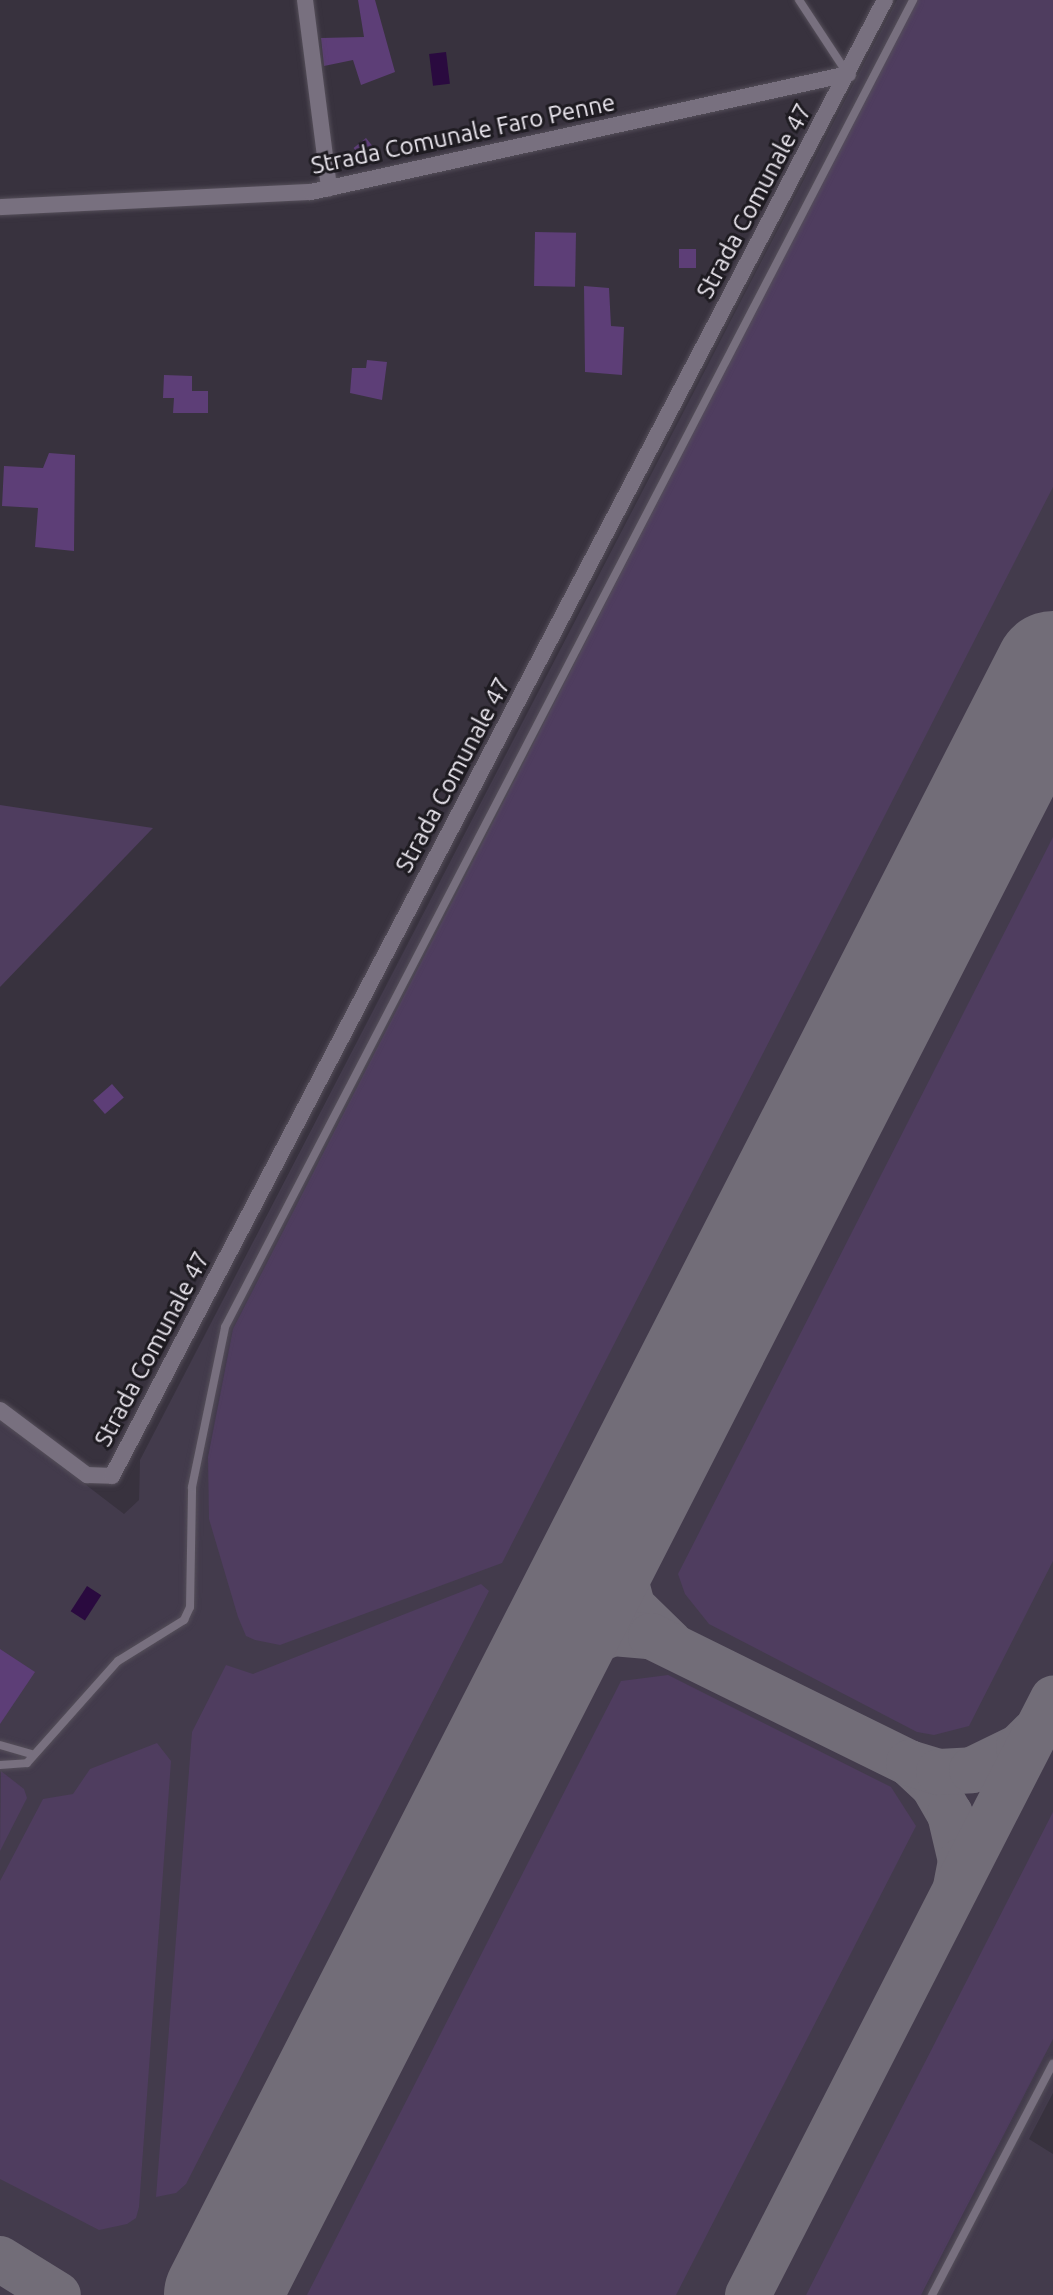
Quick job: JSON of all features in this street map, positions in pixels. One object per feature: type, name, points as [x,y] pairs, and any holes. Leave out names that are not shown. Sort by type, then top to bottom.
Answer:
[{"type":"street","points":[[305,0],[329,188]]},
{"type":"street","points":[[848,74],[885,0]]},
{"type":"street","name":"Strada Comunale Faro Penne","points":[[0,207],[76,207],[329,188],[848,74]]},
{"type":"street","name":"Strada Comunale 47","points":[[0,1410],[87,1475],[112,1476],[848,74]]},
{"type":"lane","points":[[799,0],[848,74]]},
{"type":"lane","points":[[0,1765],[17,1767],[92,1685],[118,1661],[173,1629],[190,1607],[192,1487],[225,1327],[913,0]]},
{"type":"lane","points":[[0,1745],[32,1754]]},
{"type":"lane","points":[[932,2295],[1053,2064]]},
{"type":"shaded area","points":[[897,0],[1053,0],[1053,2093],[1029,2139],[1053,2154],[1053,2295],[0,2295],[0,1419],[124,1514],[139,1500],[140,1460]]},
{"type":"shaded area","points":[[915,0],[1053,0],[1053,487],[502,1563],[280,1645],[255,1640],[246,1636],[238,1617],[209,1519],[208,1457],[233,1329]]},
{"type":"shaded area","points":[[446,52],[450,84],[433,86],[429,54]]},
{"type":"shaded area","points":[[0,805],[153,828],[0,987]]},
{"type":"shaded area","points":[[1053,837],[1053,1561],[969,1726],[934,1735],[917,1732],[709,1624],[685,1594],[678,1574]]},
{"type":"shaded area","points":[[481,1584],[489,1591],[186,2184],[176,2193],[156,2197],[192,1732],[226,1665],[253,1674]]},
{"type":"shaded area","points":[[87,1586],[101,1595],[85,1620],[71,1611]]},
{"type":"shaded area","points":[[668,1675],[891,1787],[916,1826],[676,2295],[307,2295],[621,1681]]},
{"type":"shaded area","points":[[157,1743],[171,1761],[139,2207],[136,2218],[127,2224],[99,2230],[0,2179],[0,1881],[43,1799],[73,1794],[90,1769]]},
{"type":"shaded area","points":[[1,1771],[24,1789],[27,1798],[0,1851]]},
{"type":"shaded area","points":[[1053,1812],[1053,2039],[921,2295],[806,2295]]},
{"type":"building","points":[[358,0],[375,0],[395,72],[361,85],[353,60],[324,66],[321,38],[364,37]]},
{"type":"building","points":[[366,138],[375,149],[362,159],[354,148]]},
{"type":"building","points":[[535,232],[576,233],[575,287],[534,286]]},
{"type":"building","points":[[679,249],[696,249],[696,268],[679,268]]},
{"type":"building","points":[[584,286],[609,288],[611,326],[624,327],[622,375],[585,372]]},
{"type":"building","points":[[367,360],[387,362],[382,400],[350,393],[352,368],[366,368]]},
{"type":"building","points":[[164,375],[192,376],[192,391],[208,391],[208,413],[173,413],[174,398],[163,398]]},
{"type":"building","points":[[49,453],[75,455],[74,551],[35,547],[38,508],[2,506],[4,466],[43,468]]},
{"type":"building","points":[[112,1084],[124,1098],[105,1114],[93,1100]]},
{"type":"building","points":[[0,1649],[35,1672],[0,1724]]},
{"type":"taxiway","points":[[644,1469],[626,1532],[622,1568],[632,1606],[670,1643]]},
{"type":"taxiway","points":[[519,1715],[550,1675],[588,1644],[613,1633],[651,1636],[909,1763],[933,1785],[950,1814],[961,1861],[956,1886]]},
{"type":"taxiway","points":[[748,2295],[1053,1699]]},
{"type":"taxiway","points":[[909,1763],[939,1772],[972,1770],[1019,1747],[1034,1732]]},
{"type":"taxiway","points":[[0,2259],[58,2295]]},
{"type":"taxiway","points":[[219,2295],[225,2289]]},
{"type":"runway","points":[[222,2295],[1053,669]]}]
